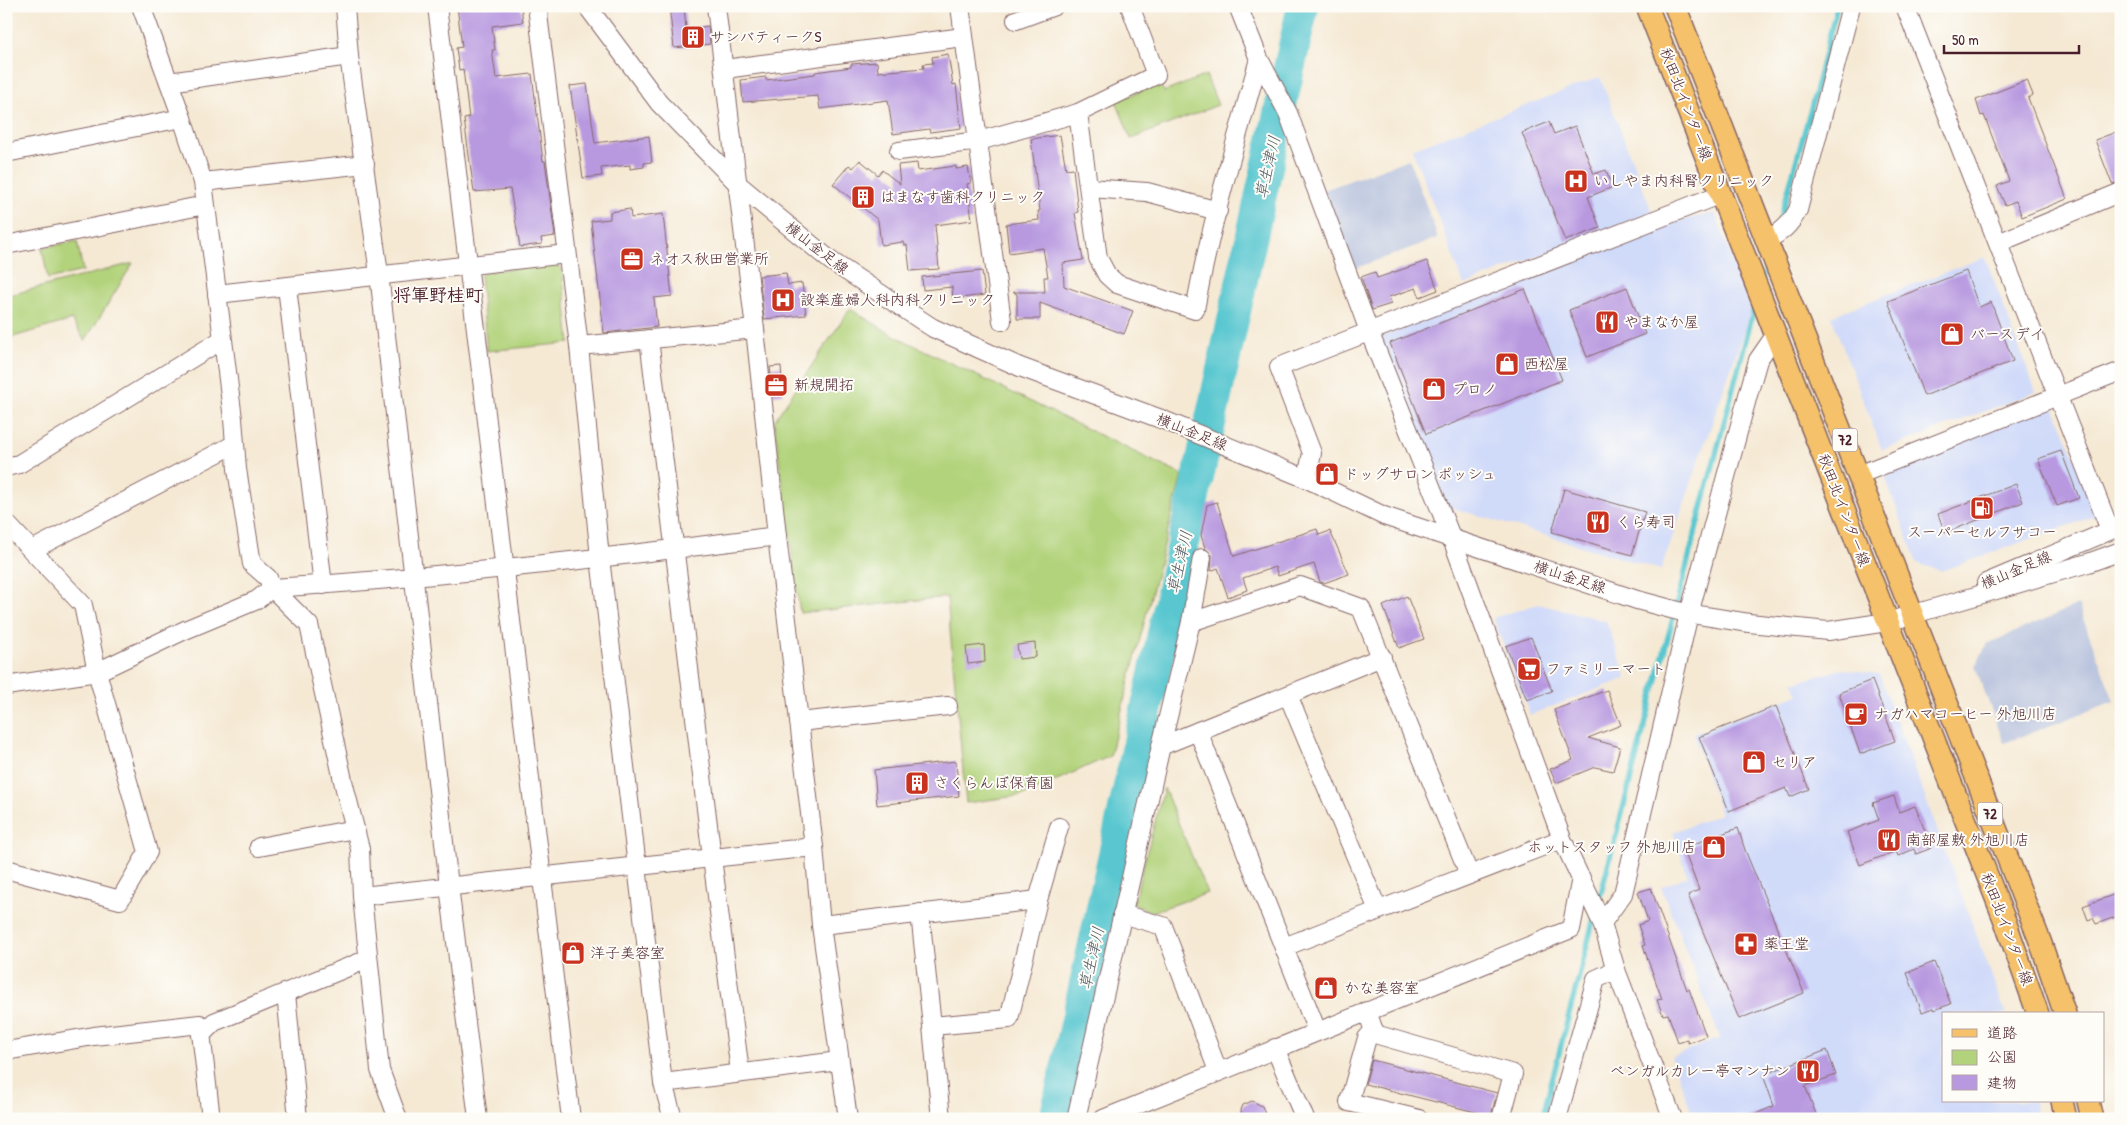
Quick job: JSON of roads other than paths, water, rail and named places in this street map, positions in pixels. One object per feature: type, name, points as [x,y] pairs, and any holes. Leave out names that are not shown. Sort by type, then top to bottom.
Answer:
[{"type":"main road","name":"秋田北インター線","points":[[1647,6],[2005,921],[2037,1012]]},
{"type":"main road","name":"秋田北インター線","points":[[1675,6],[1771,238],[1777,265],[2040,941],[2064,1012]]},
{"type":"main road","points":[[2062,1102],[2066,1119]]},
{"type":"main road","points":[[2088,1102],[2092,1119]]},
{"type":"street","points":[[141,6],[203,182],[237,469],[252,564],[268,578],[272,588],[309,625],[360,849],[362,896],[380,1070],[398,1119]]},
{"type":"street","points":[[345,6],[349,56],[366,164],[449,886],[478,1119]]},
{"type":"street","points":[[437,6],[571,1119]]},
{"type":"street","points":[[536,6],[579,346],[600,558],[663,1083],[673,1119]]},
{"type":"street","name":"横山金足線","points":[[587,6],[659,103],[739,186],[831,261],[933,328],[1020,367],[1161,419],[1307,480],[1384,516],[1688,614],[1828,630],[1888,622],[2088,563],[2121,551]]},
{"type":"street","points":[[716,6],[739,186],[776,536],[814,847],[821,924],[848,1119]]},
{"type":"street","points":[[960,6],[1002,321]]},
{"type":"street","points":[[1016,20],[1054,6]]},
{"type":"street","points":[[899,151],[979,141],[1078,113],[1156,75],[1130,6]]},
{"type":"street","points":[[1238,6],[1259,59],[1272,80],[1288,113],[1369,331],[1452,539],[1562,839],[1601,922],[1616,970],[1673,1119]]},
{"type":"street","points":[[1771,238],[1792,223],[1798,210],[1851,6]]},
{"type":"street","points":[[1905,6],[2058,395],[2116,528]]},
{"type":"street","points":[[725,69],[964,37]]},
{"type":"street","points":[[169,82],[349,56]]},
{"type":"street","points":[[1078,113],[1090,188],[1098,258],[1107,275],[1117,284],[1195,310],[1201,276],[1259,59]]},
{"type":"street","points":[[6,153],[182,118]]},
{"type":"street","points":[[203,182],[366,164]]},
{"type":"street","points":[[1090,188],[1147,192],[1218,211]]},
{"type":"street","points":[[1998,243],[2121,192]]},
{"type":"street","points":[[1307,480],[1312,453],[1279,367],[1721,194]]},
{"type":"street","points":[[6,245],[205,205]]},
{"type":"street","points":[[217,294],[567,254]]},
{"type":"street","points":[[286,287],[323,585]]},
{"type":"street","points":[[579,346],[755,329]]},
{"type":"street","points":[[1601,922],[1623,894],[1688,614],[1758,360],[1776,334]]},
{"type":"street","points":[[6,466],[19,464],[223,339]]},
{"type":"street","points":[[649,339],[740,1072]]},
{"type":"street","points":[[1858,475],[2121,371]]},
{"type":"street","points":[[32,550],[235,444]]},
{"type":"street","points":[[6,523],[83,605],[97,672],[148,852],[120,900],[6,869]]},
{"type":"street","name":"横山金足線","points":[[1912,615],[2116,528]]},
{"type":"street","points":[[6,686],[97,672],[185,630],[257,600],[272,588],[414,577],[600,558],[776,536]]},
{"type":"street","points":[[1076,1119],[1191,622],[1202,558]]},
{"type":"street","points":[[1191,622],[1300,586],[1361,608],[1469,874]]},
{"type":"street","points":[[1161,746],[1382,657]]},
{"type":"street","points":[[1288,695],[1378,910]]},
{"type":"street","points":[[799,722],[948,706]]},
{"type":"street","points":[[1198,732],[1317,1031]]},
{"type":"street","points":[[932,1026],[1010,1019],[1038,900],[1059,827]]},
{"type":"street","points":[[259,847],[355,828]]},
{"type":"street","points":[[1284,947],[1562,839]]},
{"type":"street","points":[[362,896],[814,847]]},
{"type":"street","points":[[1103,1119],[1570,929],[1581,878]]},
{"type":"street","points":[[821,924],[1038,900]]},
{"type":"street","points":[[920,913],[941,1119]]},
{"type":"street","points":[[1122,914],[1163,926],[1218,1071]]},
{"type":"street","points":[[201,1035],[214,1022],[368,959]]},
{"type":"street","points":[[1557,1119],[1596,979],[1616,970]]},
{"type":"street","points":[[286,992],[298,1119]]},
{"type":"street","points":[[1367,1011],[1375,1034],[1513,1074],[1502,1119]]},
{"type":"street","points":[[6,1051],[94,1036],[200,1024],[211,1119]]},
{"type":"street","points":[[1374,1030],[1367,1038],[1349,1102],[1419,1119]]},
{"type":"street","points":[[1275,1048],[1305,1119]]},
{"type":"street","points":[[663,1083],[839,1061]]},
{"type":"waterway","name":"草生津川","points":[[1055,1119],[1303,6]]},
{"type":"waterway","points":[[1778,227],[1837,6]]},
{"type":"waterway","points":[[1761,282],[1767,263]]},
{"type":"waterway","points":[[1598,904],[1756,301]]},
{"type":"waterway","points":[[1542,1119],[1594,918]]},
{"type":"place","name":"サンバティークS","points":[[693,37]]},
{"type":"place","name":"いしやま内科腎クリニック","points":[[1576,181]]},
{"type":"place","name":"はまなす歯科クリニック","points":[[863,197]]},
{"type":"place","name":"ネオス秋田営業所","points":[[632,259]]},
{"type":"place","name":"設楽産婦人科内科クリニック","points":[[783,300]]},
{"type":"place","name":"やまなか屋","points":[[1607,322]]},
{"type":"place","name":"バースデイ","points":[[1952,334]]},
{"type":"place","name":"西松屋","points":[[1507,364]]},
{"type":"place","name":"新規開拓","points":[[776,385]]},
{"type":"place","name":"プロノ","points":[[1434,389]]},
{"type":"place","name":"ドッグサロン ポッシュ","points":[[1327,474]]},
{"type":"place","name":"スーパーセルフサコー","points":[[1982,508]]},
{"type":"place","name":"くら寿司","points":[[1598,522]]},
{"type":"place","name":"ファミリーマート","points":[[1529,669]]},
{"type":"place","name":"ナガハマコーヒー 外旭川店","points":[[1856,714]]},
{"type":"place","name":"セリア","points":[[1754,762]]},
{"type":"place","name":"さくらんぼ保育園","points":[[917,783]]},
{"type":"place","name":"南部屋敷 外旭川店","points":[[1889,840]]},
{"type":"place","name":"ホットスタッフ 外旭川店","points":[[1714,847]]},
{"type":"place","name":"薬王堂","points":[[1746,944]]},
{"type":"place","name":"洋子美容室","points":[[573,953]]},
{"type":"place","name":"かな美容室","points":[[1326,988]]},
{"type":"place","name":"ベンガルカレー亭マンナン","points":[[1808,1071]]},
{"type":"district","name":"将軍野桂町","points":[[438,295]]}]
